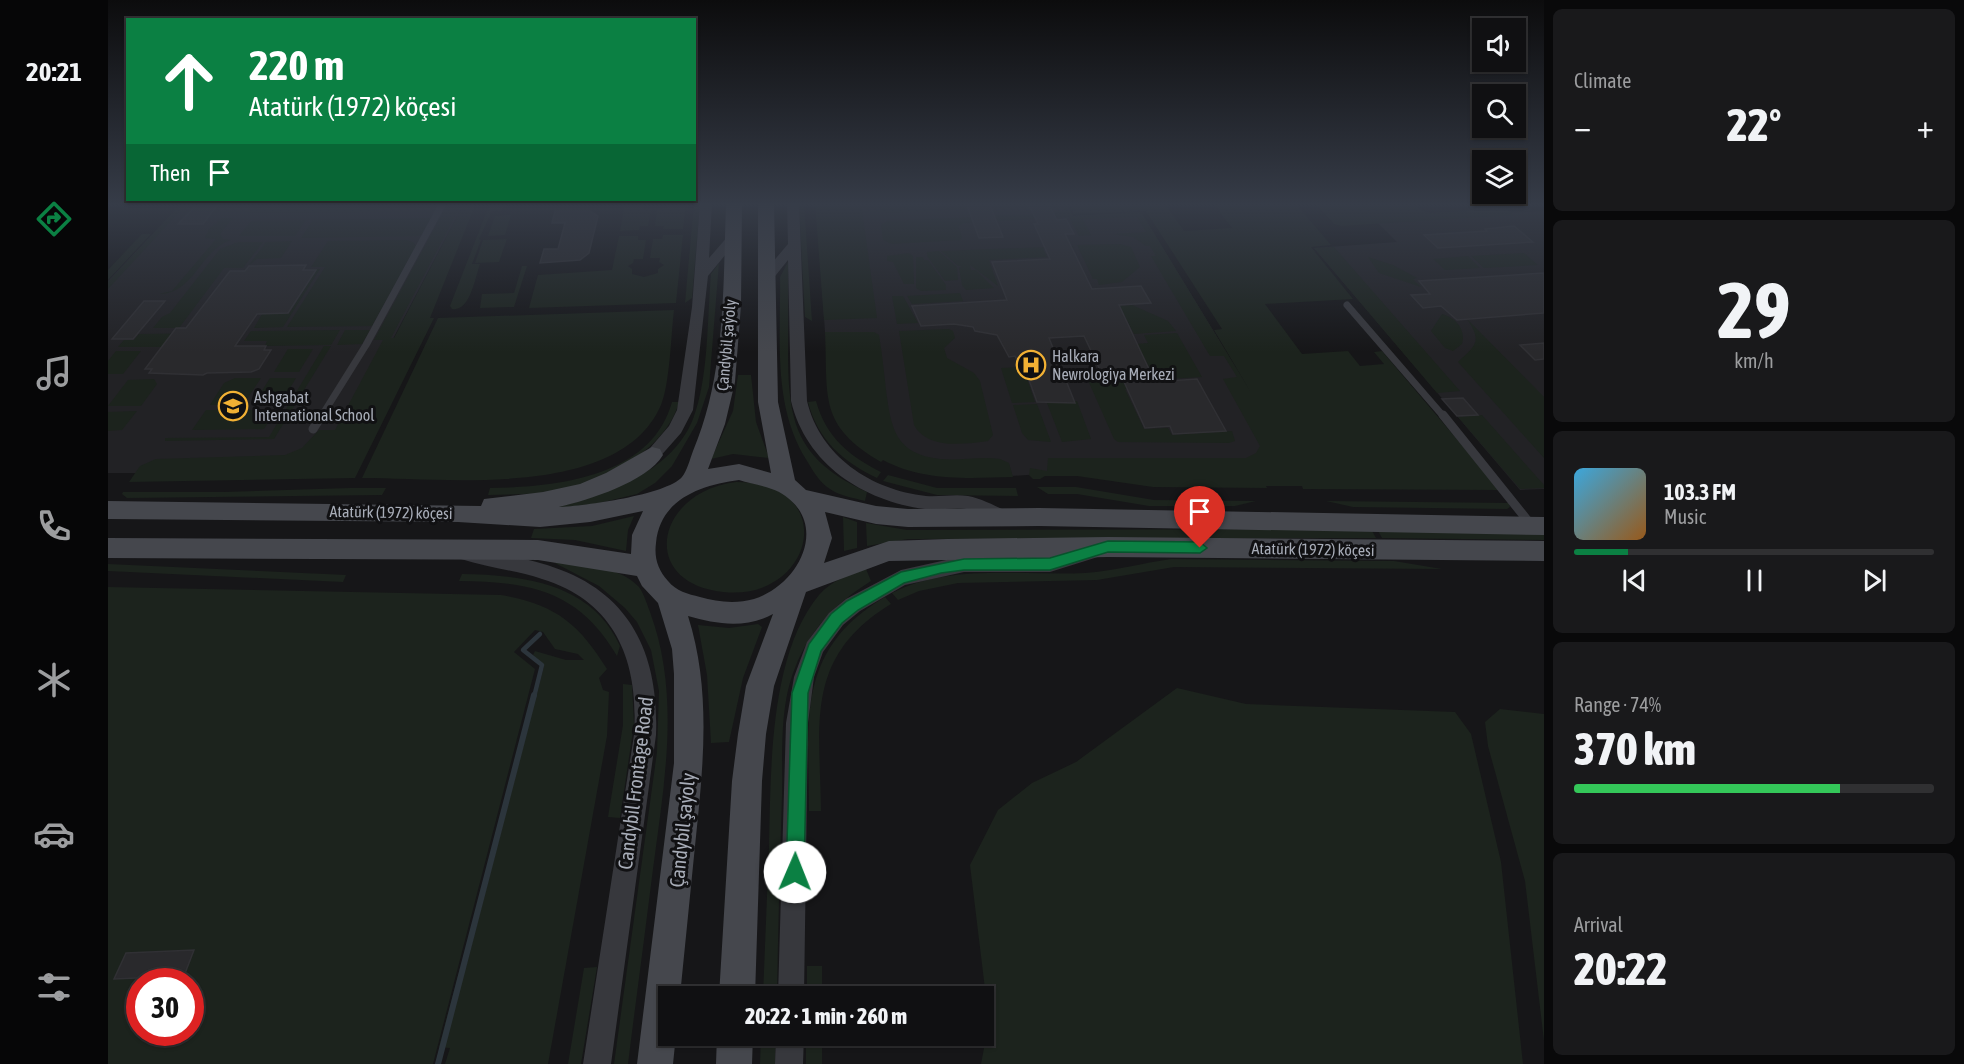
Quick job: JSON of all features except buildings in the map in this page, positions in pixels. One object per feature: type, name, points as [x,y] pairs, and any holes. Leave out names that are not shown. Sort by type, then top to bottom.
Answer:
[{"type":"main road","name":"Çandybil şaýoly","points":[[691,482],[717,416],[722,393],[732,253]]},
{"type":"main road","points":[[767,253],[768,402],[784,483]]},
{"type":"main road","points":[[458,513],[497,504],[541,501],[573,495],[616,479],[652,455]]},
{"type":"main road","points":[[739,472],[763,475],[784,483],[804,498],[817,522],[819,549],[813,567],[797,587],[772,604],[745,612],[717,614],[691,609],[669,597],[654,584],[645,567],[642,548],[645,528],[655,510],[670,495],[691,482],[714,475],[739,472]]},
{"type":"main road","name":"Atatürk (1972) köçesi","points":[[108,510],[458,513],[507,519],[553,519],[604,512],[670,495]]},
{"type":"main road","name":"Atatürk (1972) köçesi","points":[[804,498],[890,517],[1538,526]]},
{"type":"main road","name":"Atatürk (1972) köçesi","points":[[797,587],[852,561],[889,551],[1108,546],[1544,551]]},
{"type":"main road","points":[[108,548],[555,552],[645,567]]},
{"type":"main road","points":[[737,986],[747,781],[752,734],[760,686],[797,587]]},
{"type":"main road","name":"Çandybil şaýoly","points":[[655,1064],[689,764],[690,726],[685,649],[669,597]]},
{"type":"main road","points":[[734,1064],[735,1046]]},
{"type":"street","points":[[652,455],[675,429],[685,411],[703,253]]},
{"type":"street","points":[[702,274],[720,253]]},
{"type":"street","points":[[767,277],[788,253]]},
{"type":"street","points":[[796,253],[799,401],[803,420],[814,441],[846,471],[875,486],[926,502],[971,503],[1005,518]]},
{"type":"street","points":[[791,986],[799,703],[808,661],[825,632],[853,605],[901,578],[964,564],[1050,564],[1108,546]]},
{"type":"street","name":"Candybil Frontage Road","points":[[452,550],[547,572],[584,589],[614,614],[627,632],[644,671],[647,690],[645,735],[597,1064]]},
{"type":"street","points":[[789,1064],[790,1046]]},
{"type":"lane","points":[[313,429],[366,345],[416,253]]},
{"type":"lane","points":[[1347,305],[1538,526]]},
{"type":"shaded area","points":[[124,253],[134,253],[108,280],[108,270]]},
{"type":"shaded area","name":"Ashgabat International School","points":[[135,253],[438,253],[323,473],[108,473],[108,281]]},
{"type":"shaded area","points":[[135,253],[142,253],[108,289],[108,282]]},
{"type":"shaded area","points":[[204,253],[212,253],[181,287],[171,292],[159,294],[172,291]]},
{"type":"shaded area","points":[[217,253],[255,253],[243,268],[224,268],[179,328],[153,328],[162,317],[170,313]]},
{"type":"shaded area","points":[[258,253],[284,253],[281,258],[257,259],[249,265]]},
{"type":"shaded area","points":[[320,253],[412,253],[372,326],[287,327],[325,267],[311,267]]},
{"type":"shaded area","points":[[421,253],[436,253],[391,338],[394,338],[438,253],[456,253],[430,318],[434,318],[355,478],[129,482],[140,466],[156,459],[285,455],[302,448],[319,430],[335,430],[383,340],[374,340]]},
{"type":"shaded area","points":[[471,253],[476,253],[472,264],[480,264],[467,300],[458,309],[452,309],[450,306]]},
{"type":"shaded area","points":[[479,253],[502,253],[499,262],[475,263]]},
{"type":"shaded area","points":[[616,253],[644,253],[643,259],[634,259],[633,263],[628,266],[632,269],[632,274],[644,277],[658,273],[658,269],[664,265],[659,262],[660,258],[650,258],[651,253],[681,253],[676,303],[529,308],[538,275],[612,270]]},
{"type":"shaded area","points":[[690,253],[696,253],[692,298],[685,303]]},
{"type":"shaded area","points":[[802,253],[807,253],[812,321],[805,317]]},
{"type":"shaded area","name":"Halkara Newrologiya Merkezi","points":[[819,253],[1166,253],[1300,473],[1072,472],[1011,476],[914,472],[825,332]]},
{"type":"shaded area","points":[[819,253],[868,253],[877,318],[824,320]]},
{"type":"shaded area","points":[[909,253],[913,256],[914,284],[904,284],[893,262],[887,261],[887,256]]},
{"type":"shaded area","points":[[927,253],[941,253],[957,267],[958,280],[945,281]]},
{"type":"shaded area","points":[[943,253],[1045,253],[1047,257],[989,260],[998,286],[970,265],[971,270],[976,270],[994,288],[966,290],[962,285],[959,268],[962,266],[958,266]]},
{"type":"shaded area","points":[[1081,253],[1134,253],[1140,267],[1122,282],[1099,285],[1097,279],[1093,279]]},
{"type":"shaded area","points":[[1154,253],[1166,253],[1250,391],[1214,330],[1222,329],[1173,253],[1316,253],[1353,299],[1265,304],[1302,354],[1348,351],[1360,366],[1384,364],[1374,352],[1382,351],[1500,490],[1303,489],[1302,486],[1153,487],[1077,476],[1045,476],[1033,479],[1029,475],[1030,468],[1047,471],[1048,458],[1246,458],[1256,453],[1260,446],[1223,379],[1237,377],[1224,356],[1210,356],[1151,256],[1156,256]]},
{"type":"shaded area","points":[[1318,253],[1544,253],[1544,489],[1520,490]]},
{"type":"shaded area","points":[[1318,253],[1339,253],[1460,391],[1437,393]]},
{"type":"shaded area","points":[[1524,253],[1538,265],[1484,268],[1471,256]]},
{"type":"shaded area","points":[[1468,256],[1480,268],[1445,270],[1433,259]]},
{"type":"shaded area","points":[[916,257],[928,260],[946,285],[946,290],[921,291],[916,288]]},
{"type":"shaded area","points":[[1368,257],[1393,265],[1417,278],[1413,279],[1421,287],[1379,273]]},
{"type":"shaded area","points":[[788,262],[788,376],[794,418],[811,452],[843,479],[867,492],[865,501],[838,493],[820,480],[796,440],[788,418],[781,372],[780,277]]},
{"type":"shaded area","points":[[719,263],[709,387],[697,423],[672,466],[655,483],[637,494],[591,505],[555,508],[595,496],[635,479],[669,454],[683,438],[693,419],[702,385],[711,274]]},
{"type":"shaded area","points":[[522,266],[527,266],[514,307],[480,308],[482,294],[514,293]]},
{"type":"shaded area","points":[[304,269],[320,269],[283,327],[254,328],[262,314],[289,314],[316,270]]},
{"type":"shaded area","points":[[960,293],[963,301],[912,304],[907,296]]},
{"type":"shaded area","points":[[892,296],[903,296],[918,323],[897,324]]},
{"type":"shaded area","points":[[1132,305],[1168,321],[1176,331],[1134,334],[1119,306]]},
{"type":"shaded area","points":[[674,310],[668,372],[661,405],[640,435],[609,456],[571,470],[528,477],[483,480],[362,478],[438,318]]},
{"type":"shaded area","points":[[1442,314],[1456,321],[1463,334],[1462,344],[1453,351],[1445,348],[1431,331]]},
{"type":"shaded area","points":[[1467,319],[1544,397],[1544,458],[1458,362],[1475,343],[1475,333]]},
{"type":"shaded area","points":[[949,329],[953,331],[955,338],[944,348],[947,358],[974,373],[980,381],[993,435],[988,441],[958,444],[937,442],[920,433],[914,425],[899,331]]},
{"type":"shaded area","points":[[340,330],[331,345],[265,346],[267,341],[244,341],[251,331]]},
{"type":"shaded area","points":[[345,330],[370,330],[362,344],[337,345]]},
{"type":"shaded area","points":[[825,332],[874,332],[879,335],[890,416],[893,427],[904,445],[925,456],[940,459],[1000,459],[1009,463],[1013,477],[963,478],[914,472],[883,460],[881,462],[861,448],[846,435],[836,422],[830,408],[827,392]]},
{"type":"shaded area","points":[[210,333],[171,347],[118,347],[124,340],[134,340],[139,334]]},
{"type":"shaded area","points":[[1177,333],[1202,377],[1146,380],[1134,375],[1153,374],[1137,344],[1148,343],[1144,335]]},
{"type":"shaded area","points":[[324,346],[331,346],[274,439],[165,441],[165,438],[269,437]]},
{"type":"shaded area","points":[[288,349],[313,349],[299,372],[274,372]]},
{"type":"shaded area","points":[[116,351],[141,351],[123,374],[108,374],[108,361]]},
{"type":"shaded area","points":[[1023,367],[1035,402],[1012,403],[1001,368]]},
{"type":"shaded area","points":[[738,375],[751,375],[756,422],[769,458],[733,454],[711,459],[733,411]]},
{"type":"shaded area","points":[[1128,376],[1134,388],[1125,389],[1144,429],[1168,428],[1172,435],[1232,431],[1235,441],[1229,443],[1118,442],[1114,439],[1087,378]]},
{"type":"shaded area","points":[[235,378],[261,378],[243,405],[210,405],[224,383]]},
{"type":"shaded area","points":[[270,378],[296,378],[280,405],[253,405]]},
{"type":"shaded area","points":[[154,379],[157,384],[141,406],[108,406],[128,380]]},
{"type":"shaded area","points":[[816,401],[826,425],[840,444],[881,472],[877,478],[842,457],[825,438],[818,428],[808,402]]},
{"type":"shaded area","points":[[1077,401],[1091,439],[1062,442],[1047,403]]},
{"type":"shaded area","points":[[672,402],[679,402],[672,418],[649,447],[634,459],[600,478],[557,491],[488,495],[490,488],[543,485],[571,480],[598,473],[622,462],[644,447],[661,427]]},
{"type":"shaded area","points":[[1037,404],[1051,442],[1028,440],[1022,433],[1013,405]]},
{"type":"shaded area","points":[[206,410],[276,410],[264,429],[192,430]]},
{"type":"shaded area","points":[[137,411],[122,430],[108,431],[108,412]]},
{"type":"shaded area","points":[[1482,415],[1544,485],[1544,488],[1520,489],[1458,417]]},
{"type":"shaded area","points":[[888,475],[937,488],[1016,488],[1018,496],[937,495],[883,481]]},
{"type":"shaded area","points":[[736,482],[770,487],[791,501],[802,520],[803,541],[795,562],[778,579],[754,590],[723,592],[696,585],[678,572],[668,556],[667,537],[674,519],[688,502],[709,489]]},
{"type":"shaded area","points":[[1037,487],[1076,487],[1154,500],[1256,501],[1235,506],[1149,506],[1077,494],[1048,494]]},
{"type":"shaded area","points":[[386,488],[382,495],[127,498],[122,494],[123,492]]},
{"type":"shaded area","points":[[1326,501],[1509,503],[1510,507],[1507,509],[1353,507]]},
{"type":"shaded area","points":[[634,516],[628,530],[626,551],[575,540],[531,538],[534,529],[592,526]]},
{"type":"shaded area","points":[[843,517],[857,522],[857,548],[844,551]]},
{"type":"shaded area","points":[[866,523],[907,530],[1371,529],[1376,538],[908,539],[867,546]]},
{"type":"shaded area","points":[[1377,529],[1544,531],[1544,540],[1382,538]]},
{"type":"shaded area","points":[[1171,559],[1394,561],[1442,569],[1174,567],[1097,580],[958,583],[919,591],[898,600],[892,593],[914,584],[962,574],[1085,573]]},
{"type":"shaded area","points":[[553,562],[610,570],[621,574],[639,587],[650,612],[665,676],[667,740],[662,805],[628,1064],[614,1064],[657,752],[659,691],[651,650],[637,622],[625,608],[599,586]]},
{"type":"shaded area","points":[[108,564],[346,575],[343,582],[108,571]]},
{"type":"shaded area","points":[[866,569],[871,581],[846,598],[816,629],[795,668],[786,699],[783,731],[777,986],[763,986],[773,749],[782,681],[790,649],[803,620],[824,590],[847,576]]},
{"type":"shaded area","points":[[462,574],[531,581],[574,596],[592,608],[608,625],[620,646],[617,656],[602,634],[586,617],[569,604],[550,594],[530,588],[508,584],[459,581]]},
{"type":"shaded area","points":[[108,587],[501,595],[537,604],[564,618],[586,639],[607,669],[599,678],[603,690],[609,692],[607,736],[548,1064],[445,1064],[450,1048],[439,1047],[460,968],[466,967],[544,666],[533,655],[535,651],[566,660],[584,660],[578,654],[555,649],[543,632],[535,630],[514,652],[535,669],[433,1064],[108,1064]]},
{"type":"shaded area","points":[[885,597],[891,604],[863,625],[843,646],[830,670],[823,694],[820,721],[821,811],[809,811],[809,718],[813,690],[821,664],[835,640],[856,618]]},
{"type":"shaded area","points":[[758,624],[762,627],[743,678],[729,742],[711,743],[707,675],[698,625],[729,628]]},
{"type":"shaded area","points":[[623,684],[632,685],[634,724],[620,818],[608,817],[623,725]]},
{"type":"shaded area","points":[[1177,688],[1246,704],[1455,712],[1471,734],[1501,862],[1523,1064],[981,1064],[984,1046],[994,1046],[994,986],[985,986],[970,865],[998,810],[1032,783],[1076,762]]},
{"type":"shaded area","points":[[1500,709],[1544,714],[1544,1041],[1525,881],[1488,746],[1485,722]]},
{"type":"shaded area","points":[[807,966],[822,966],[822,986],[807,986]]},
{"type":"shaded area","points":[[597,967],[581,1064],[568,1064],[584,968]]},
{"type":"shaded area","points":[[761,1046],[776,1046],[775,1064],[760,1064]]},
{"type":"shaded area","points":[[806,1046],[822,1046],[822,1064],[806,1064]]},
{"type":"waterway","points":[[534,697],[542,665],[523,650],[540,634]]},
{"type":"waterway","points":[[438,1064],[534,695]]},
{"type":"place","name":"Halkara Newrologiya Merkezi","points":[[1031,365]]},
{"type":"place","name":"Ashgabat International School","points":[[233,406]]},
{"type":"route","points":[[795,872],[797,723],[800,693],[808,661],[814,648],[836,619],[853,605],[901,578],[964,564],[1050,564],[1108,546],[1200,548]]}]
